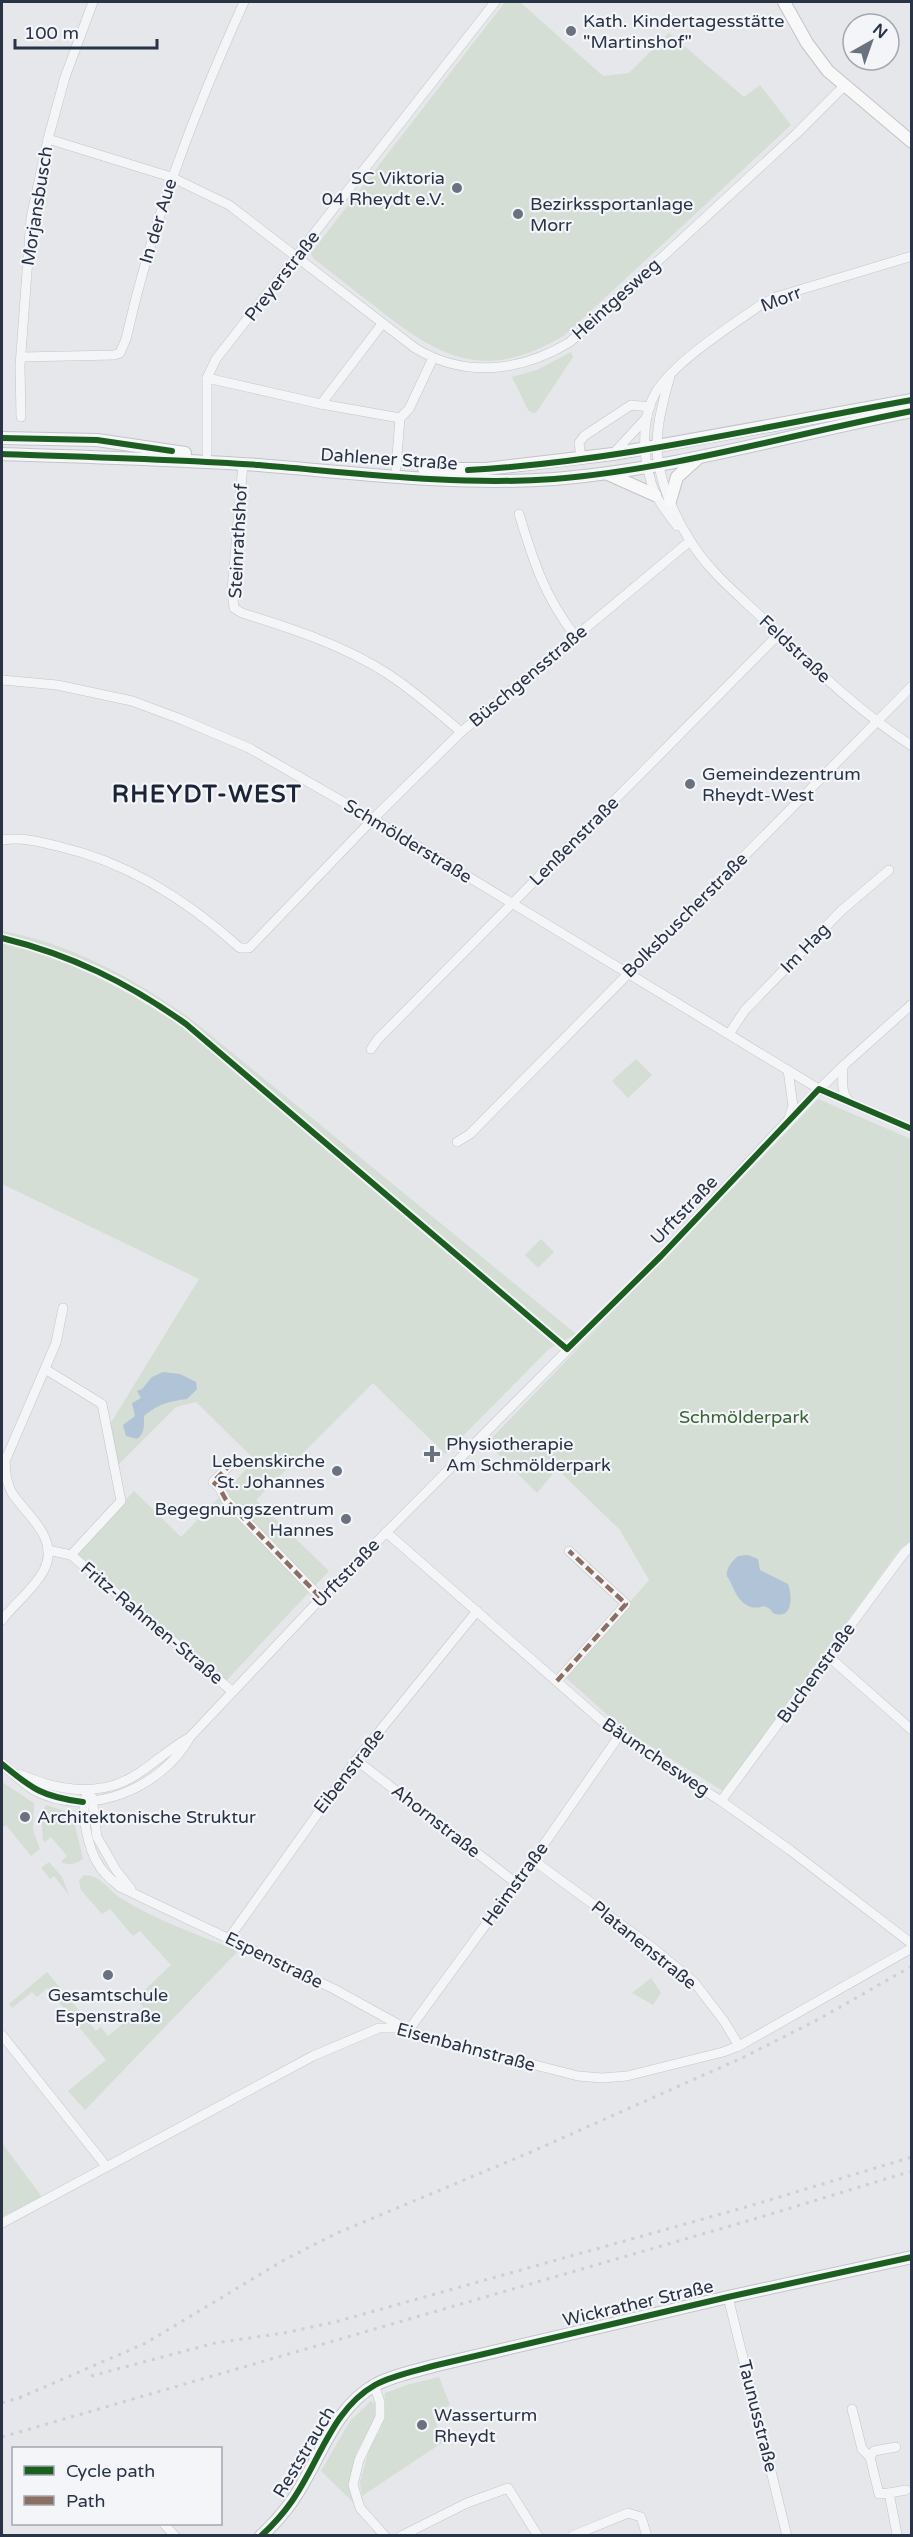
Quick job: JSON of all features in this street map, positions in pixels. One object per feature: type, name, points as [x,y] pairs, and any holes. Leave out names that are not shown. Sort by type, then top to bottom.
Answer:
[{"type":"main road","points":[[784,2],[817,58],[912,142]]},
{"type":"main road","name":"Dahlener Straße","points":[[2,438],[97,440],[175,452],[396,468],[486,469],[652,448],[912,400]]},
{"type":"main road","name":"Dahlener Straße","points":[[2,454],[102,456],[442,478],[552,479],[697,459],[912,411]]},
{"type":"main road","points":[[670,501],[677,477],[697,459]]},
{"type":"main road","points":[[607,473],[655,495]]},
{"type":"main road","name":"Wickrather Straße","points":[[374,2385],[389,2378],[437,2365],[912,2257]]},
{"type":"main road","name":"Reststrauch","points":[[261,2535],[293,2501],[340,2416],[357,2398],[374,2385]]},
{"type":"street","name":"Morjansbusch","points":[[21,417],[20,366],[31,219],[48,138],[68,68],[93,2]]},
{"type":"street","name":"In der Aue","points":[[22,357],[120,353],[126,339],[148,251],[171,177],[198,107],[244,2]]},
{"type":"street","name":"Preyerstraße","points":[[207,454],[207,378],[216,359],[495,2]]},
{"type":"street","name":"Heintgesweg","points":[[48,138],[171,177],[229,205],[382,324],[415,348],[434,358],[468,368],[503,368],[532,361],[570,342],[846,85]]},
{"type":"street","name":"Morr","points":[[653,466],[647,417],[656,392],[684,362],[762,304],[776,297],[912,256]]},
{"type":"street","points":[[321,404],[382,324]]},
{"type":"street","points":[[396,468],[400,418],[410,409],[434,358]]},
{"type":"street","name":"Morr","points":[[652,448],[670,376]]},
{"type":"street","points":[[207,378],[321,404],[400,418]]},
{"type":"street","points":[[581,458],[579,444],[584,436],[631,405],[650,407]]},
{"type":"street","points":[[613,454],[647,417]]},
{"type":"street","name":"Steinrathshof","points":[[243,464],[232,591],[234,608],[242,613],[303,632],[388,674],[426,701],[461,732]]},
{"type":"street","name":"Feldstraße","points":[[653,466],[655,495],[680,531],[735,592],[876,723],[912,746]]},
{"type":"street","name":"Feldstraße","points":[[653,466],[690,541]]},
{"type":"street","points":[[519,514],[544,589],[557,613],[575,636]]},
{"type":"street","name":"Büschgensstraße","points":[[2,840],[19,838],[103,859],[179,898],[240,948],[249,948],[373,819],[461,732],[690,541]]},
{"type":"street","name":"Lenßenstraße","points":[[371,1050],[378,1039],[779,634]]},
{"type":"street","name":"Schmölderstraße","points":[[2,680],[57,685],[132,701],[249,748],[373,819],[819,1089],[912,1129]]},
{"type":"street","name":"Bolksbuscherstraße","points":[[457,1142],[470,1134],[912,686]]},
{"type":"street","name":"Im Hag","points":[[729,1034],[745,1010],[842,910],[889,870]]},
{"type":"street","name":"Urftstraße","points":[[5,1767],[56,1788],[89,1790],[136,1775],[189,1737],[321,1598],[661,1256],[789,1119],[843,1066],[912,1004]]},
{"type":"street","points":[[843,1066],[843,1091],[846,1099],[854,1105]]},
{"type":"street","points":[[788,1070],[793,1106],[789,1119]]},
{"type":"street","points":[[2,1620],[44,1569],[48,1550],[40,1527],[12,1492],[7,1481],[5,1461],[56,1342],[63,1308]]},
{"type":"street","name":"Fritz-Rahmen-Straße","points":[[45,1369],[102,1404],[121,1501],[71,1555]]},
{"type":"street","points":[[232,1462],[213,1482],[219,1487],[226,1500],[321,1598]]},
{"type":"street","name":"Bäumchesweg","points":[[386,1532],[620,1736],[721,1801],[852,1896],[912,1946]]},
{"type":"street","name":"Buchenstraße","points":[[721,1801],[904,1553],[912,1546]]},
{"type":"street","name":"Fritz-Rahmen-Straße","points":[[48,1550],[71,1555],[232,1691]]},
{"type":"street","points":[[557,1681],[626,1604],[569,1551]]},
{"type":"street","name":"Eibenstraße","points":[[229,1938],[356,1760],[477,1611]]},
{"type":"street","points":[[828,1656],[912,1730]]},
{"type":"street","name":"Heimstraße","points":[[408,2031],[620,1736]]},
{"type":"street","name":"Urftstraße","points":[[5,1767],[34,1790],[55,1798],[94,1802],[127,1792],[157,1775],[183,1750],[189,1737]]},
{"type":"street","name":"Ahornstraße","points":[[356,1760],[516,1883]]},
{"type":"street","name":"Espenstraße","points":[[89,1790],[84,1802],[88,1839],[99,1866],[120,1887],[334,1989],[386,2016],[408,2031]]},
{"type":"street","name":"Espenstraße","points":[[89,1790],[94,1802],[97,1837],[116,1870],[137,1895]]},
{"type":"street","name":"Platanenstraße","points":[[533,1860],[653,1948],[694,1982],[739,2046]]},
{"type":"street","name":"Eisenbahnstraße","points":[[2,2223],[313,2056],[379,2028],[396,2027],[578,2076],[602,2078],[627,2076],[715,2055],[739,2046],[912,1946]]},
{"type":"street","points":[[2,2035],[106,2166]]},
{"type":"street","name":"Taunusstraße","points":[[728,2297],[787,2535]]},
{"type":"street","points":[[374,2385],[380,2402],[380,2417],[358,2460],[353,2486],[360,2508],[385,2535]]},
{"type":"street","points":[[852,2409],[862,2449],[870,2457],[879,2494],[906,2490]]},
{"type":"street","points":[[870,2457],[874,2451],[896,2447]]},
{"type":"street","points":[[401,2535],[467,2503],[508,2488],[538,2535]]},
{"type":"street","points":[[889,2493],[897,2534]]},
{"type":"street","points":[[572,2535],[628,2513],[641,2517],[647,2535]]},
{"type":"green space","name":"Bezirkssportanlage Morr","points":[[505,2],[520,2],[603,76],[629,73],[669,33],[744,97],[760,85],[791,125],[565,335],[538,349],[491,361],[469,359],[448,353],[427,343],[382,312],[313,258],[311,253]]},
{"type":"green space","points":[[571,352],[573,357],[536,413],[528,410],[512,377],[537,370]]},
{"type":"green space","points":[[2,931],[53,944],[101,964],[147,990],[191,1019],[576,1334],[549,1349],[445,1454],[373,1383],[256,1500],[329,1571],[226,1681],[76,1555],[134,1491],[181,1537],[255,1460],[196,1402],[176,1407],[116,1467],[109,1426],[199,1279],[2,1184]]},
{"type":"green space","points":[[636,1059],[652,1075],[628,1098],[612,1081]]},
{"type":"green space","name":"Schmölderpark","points":[[818,1099],[911,1139],[911,1540],[899,1550],[723,1791],[624,1730],[565,1677],[649,1580],[620,1530],[557,1469],[537,1493],[487,1443]]},
{"type":"green space","points":[[541,1239],[554,1252],[538,1268],[525,1255]]},
{"type":"green space","points":[[2,1782],[34,1803],[33,1830],[40,1849],[31,1856],[6,1825],[2,1828]]},
{"type":"green space","points":[[46,1805],[68,1812],[73,1817],[83,1859],[80,1861],[70,1864],[61,1862],[67,1856],[51,1837],[45,1842],[43,1840],[41,1814]]},
{"type":"green space","points":[[49,1862],[62,1877],[69,1895],[54,1876],[50,1879],[41,1868]]},
{"type":"green space","points":[[84,1875],[95,1877],[117,1896],[150,1914],[238,1951],[85,2110],[68,2091],[106,2060],[47,1988],[37,1997],[32,1992],[12,2008],[9,2004],[47,1972],[96,2031],[101,2027],[108,2036],[143,2007],[136,1998],[171,1965],[140,1931],[133,1936],[110,1909],[102,1914],[81,1890],[79,1881]]},
{"type":"green space","points":[[651,1978],[661,1993],[653,2005],[632,1993]]},
{"type":"green space","points":[[2,2143],[42,2197],[2,2217]]},
{"type":"green space","points":[[439,2377],[450,2405],[432,2412],[443,2442],[362,2496],[360,2482],[370,2446],[379,2433],[384,2419],[385,2393]]},
{"type":"green space","points":[[371,2401],[377,2408],[375,2420],[357,2451],[350,2484],[356,2505],[321,2471],[350,2421]]},
{"type":"water","points":[[163,1372],[180,1374],[196,1382],[197,1389],[187,1399],[163,1404],[144,1416],[143,1432],[137,1439],[126,1436],[123,1425],[135,1416],[132,1403],[141,1398],[137,1391],[142,1389],[152,1377]]},
{"type":"water","points":[[748,1555],[758,1559],[760,1570],[788,1584],[790,1606],[784,1614],[773,1613],[764,1606],[751,1607],[738,1597],[727,1576],[728,1569],[738,1556]]},
{"type":"railway","points":[[19,2398],[146,2343],[284,2260],[335,2234],[531,2152],[744,2057],[819,2019],[912,1966]]},
{"type":"railway","points":[[91,2376],[215,2343],[284,2333],[335,2322],[746,2207],[912,2157]]},
{"type":"railway","points":[[2,2437],[751,2220],[912,2171]]},
{"type":"railway","points":[[2,2403],[27,2395]]},
{"type":"marked path","points":[[232,1463],[213,1482],[219,1487],[226,1500],[321,1598]]},
{"type":"marked path","points":[[557,1681],[626,1604],[569,1551]]},
{"type":"cycle path","points":[[468,470],[524,466],[635,451],[912,400]]},
{"type":"cycle path","points":[[2,454],[227,463],[444,480],[517,481],[554,479],[645,467],[912,411]]},
{"type":"cycle path","points":[[2,438],[97,440],[172,451]]},
{"type":"cycle path","points":[[2,938],[52,953],[98,972],[142,995],[186,1024],[567,1349],[661,1256],[819,1089],[912,1129]]},
{"type":"cycle path","points":[[2,1764],[39,1790],[83,1802]]},
{"type":"cycle path","points":[[261,2536],[292,2501],[337,2422],[360,2395],[375,2385],[397,2376],[437,2365],[912,2257]]},
{"type":"place","name":"Kath. Kindertagesstätte \"Martinshof\"","points":[[571,31]]},
{"type":"place","name":"SC Viktoria 04 Rheydt e.V.","points":[[457,188]]},
{"type":"place","name":"Bezirkssportanlage Morr","points":[[518,214]]},
{"type":"place","name":"Gemeindezentrum Rheydt-West","points":[[690,784]]},
{"type":"place","name":"Physiotherapie Am Schmölderpark","points":[[432,1454]]},
{"type":"place","name":"Lebenskirche St. Johannes","points":[[337,1471]]},
{"type":"place","name":"Begegnungszentrum Hannes","points":[[346,1519]]},
{"type":"place","name":"Architektonische Struktur","points":[[25,1817]]},
{"type":"place","name":"Gesamtschule Espenstraße","points":[[108,1975]]},
{"type":"place","name":"Wasserturm Rheydt","points":[[422,2425]]},
{"type":"district","name":"RHEYDT-WEST","points":[[207,794]]}]
